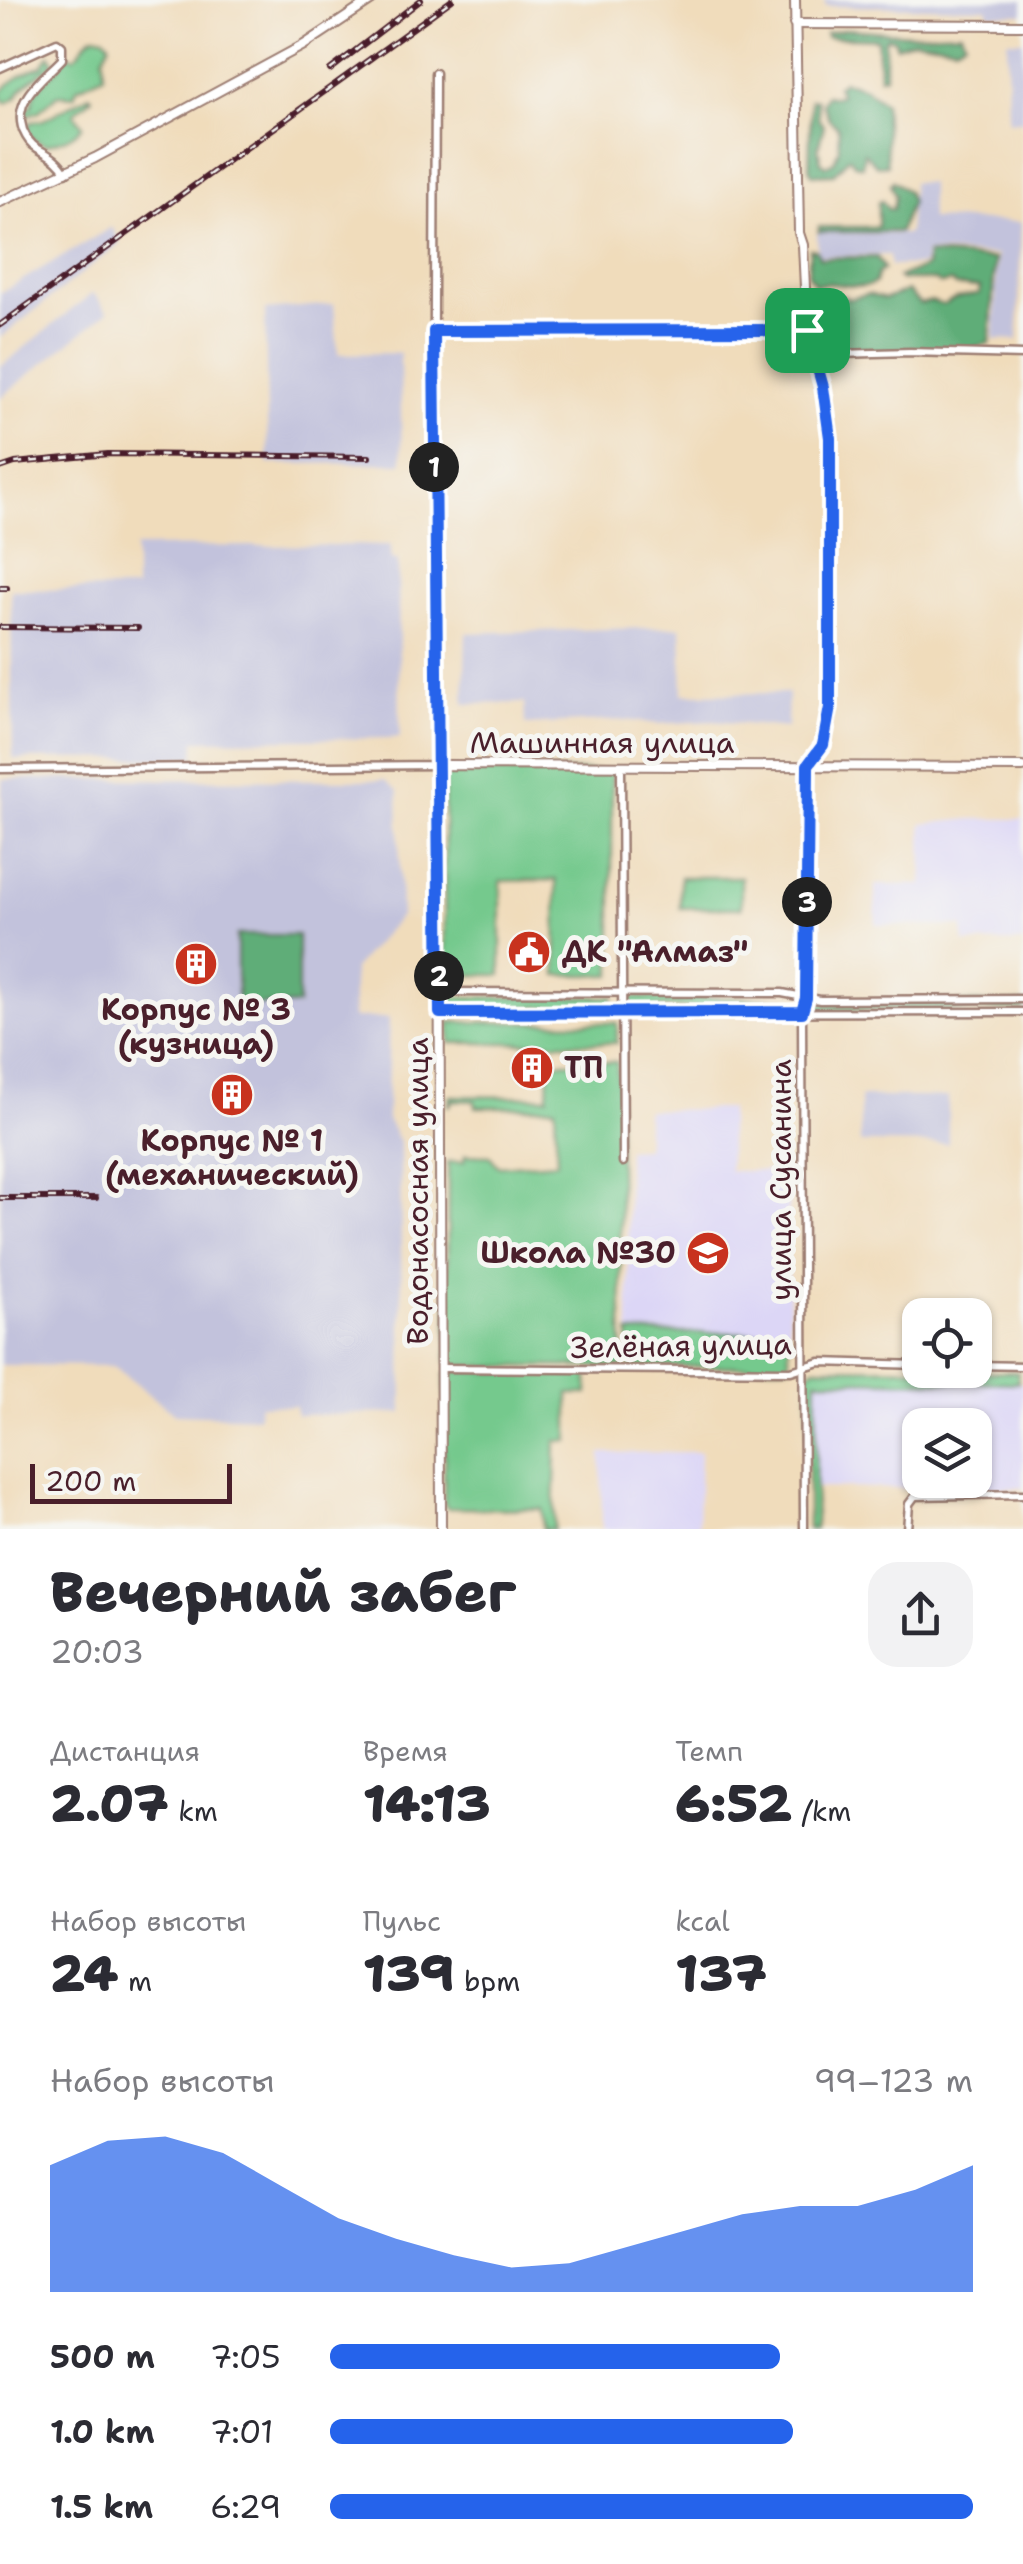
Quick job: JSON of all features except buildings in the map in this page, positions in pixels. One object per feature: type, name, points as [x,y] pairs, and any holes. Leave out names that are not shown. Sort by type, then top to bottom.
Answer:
[{"type":"street","points":[[0,202],[66,172],[304,45],[372,0]]},
{"type":"street","name":"улица Сусанина","points":[[795,0],[799,233],[803,245],[807,330],[823,387],[830,438],[830,707],[823,745],[808,765],[806,998],[802,1012],[804,1529]]},
{"type":"street","points":[[794,24],[1023,24]]},
{"type":"street","points":[[0,68],[57,42],[64,52],[62,60],[28,94],[21,106],[20,121],[35,148],[49,153],[66,172]]},
{"type":"street","name":"Водонасосная улица","points":[[435,73],[434,708],[439,764],[441,1529]]},
{"type":"street","points":[[434,331],[807,330]]},
{"type":"street","points":[[815,359],[840,354],[910,352],[1023,355]]},
{"type":"street","name":"Машинная улица","points":[[0,769],[439,764],[1023,767]]},
{"type":"street","points":[[621,767],[623,1162]]},
{"type":"street","points":[[440,992],[782,993],[820,1000],[1023,999]]},
{"type":"street","points":[[440,1013],[1023,1012]]},
{"type":"street","name":"Зелёная улица","points":[[441,1368],[627,1372],[804,1368],[820,1362],[902,1364]]},
{"type":"street","points":[[992,1365],[1023,1366]]},
{"type":"street","points":[[907,1529],[911,1498],[1023,1494]]},
{"type":"shaded area","points":[[825,0],[1023,0],[1023,14],[989,14],[987,8],[825,6]]},
{"type":"shaded area","points":[[1007,40],[1023,40],[1023,121],[1008,121]]},
{"type":"shaded area","points":[[912,182],[930,183],[930,219],[1021,222],[1018,340],[994,339],[997,255],[925,252],[924,265],[890,266],[889,255],[818,256],[817,233],[908,234]]},
{"type":"shaded area","points":[[112,227],[120,243],[0,338],[0,293]]},
{"type":"shaded area","points":[[93,293],[108,312],[0,398],[0,367]]},
{"type":"shaded area","points":[[334,304],[338,354],[400,353],[402,463],[268,464],[265,310]]},
{"type":"shaded area","points":[[391,545],[391,560],[398,560],[400,738],[195,740],[194,758],[13,759],[11,590],[135,589],[135,547]]},
{"type":"shaded area","points":[[681,627],[683,694],[788,693],[787,728],[713,721],[525,725],[524,703],[464,704],[466,633]]},
{"type":"shaded area","points":[[2,779],[385,780],[398,791],[401,915],[353,969],[353,1018],[389,1018],[387,1119],[400,1143],[403,1413],[296,1415],[295,1406],[259,1405],[258,1417],[175,1414],[113,1366],[0,1365]]},
{"type":"shaded area","points":[[1023,819],[1023,942],[964,943],[963,926],[876,925],[875,885],[923,885],[922,824]]},
{"type":"shaded area","points":[[860,1097],[948,1097],[948,1144],[860,1143]]},
{"type":"shaded area","name":"Школа №30","points":[[729,1109],[729,1171],[788,1171],[789,1333],[629,1333],[627,1149],[646,1148],[646,1110]]},
{"type":"shaded area","points":[[817,1380],[902,1381],[902,1388],[992,1388],[992,1383],[1023,1383],[1023,1488],[992,1488],[992,1408],[902,1408],[902,1488],[816,1488]]},
{"type":"shaded area","points":[[700,1452],[698,1529],[602,1529],[601,1453]]},
{"type":"green space","points":[[848,29],[911,34],[961,32],[965,41],[956,46],[914,40],[896,46],[895,40],[888,37],[885,76],[879,77],[877,39],[826,37],[826,33]]},
{"type":"green space","points":[[95,35],[110,44],[103,57],[104,75],[77,88],[74,96],[58,95],[38,112],[25,116],[41,85],[67,55],[74,57]]},
{"type":"green space","points":[[49,55],[54,62],[17,97],[7,103],[3,101],[0,95],[7,86],[42,66]]},
{"type":"green space","points":[[843,81],[865,88],[884,103],[887,165],[877,166],[864,153],[862,166],[849,157],[834,174],[813,175],[809,169],[811,99],[817,100],[819,120],[824,126],[818,148],[826,166],[834,162],[839,148],[838,127],[829,119],[822,103],[826,95],[841,95],[837,86]]},
{"type":"green space","points":[[90,95],[92,98],[74,113],[83,126],[75,133],[45,145],[32,138],[27,129],[31,122],[43,120]]},
{"type":"green space","points":[[893,181],[907,191],[911,202],[899,232],[819,232],[819,227],[878,227],[878,202],[893,209]]},
{"type":"green space","points":[[810,249],[816,250],[820,258],[877,257],[884,269],[875,283],[868,286],[816,285],[808,275]]},
{"type":"green space","points":[[927,254],[995,259],[990,343],[971,349],[836,351],[818,337],[810,316],[813,290],[819,299],[835,295],[850,299],[868,294],[885,299],[907,291],[920,304],[931,301],[943,305],[979,294],[980,287],[898,277],[926,267]]},
{"type":"green space","points":[[444,771],[612,771],[612,975],[557,975],[556,880],[501,881],[501,975],[445,975]]},
{"type":"green space","points":[[680,877],[741,877],[741,908],[680,908]]},
{"type":"green space","points":[[237,935],[298,935],[298,1005],[237,1005]]},
{"type":"green space","points":[[447,997],[613,997],[613,1007],[447,1007]]},
{"type":"green space","points":[[627,997],[787,999],[787,1008],[627,1007]]},
{"type":"green space","points":[[1023,1003],[1023,1010],[810,1010],[806,1006]]},
{"type":"green space","points":[[450,1022],[617,1023],[617,1043],[450,1043]]},
{"type":"green space","points":[[549,1062],[617,1062],[623,1367],[451,1366],[447,1362],[448,1162],[464,1162],[465,1155],[490,1156],[498,1166],[557,1162],[555,1107],[476,1107],[475,1101],[453,1100],[449,1107],[450,1096],[548,1097]]},
{"type":"green space","points":[[629,1333],[789,1333],[789,1366],[629,1367]]},
{"type":"green space","points":[[815,1367],[902,1368],[902,1381],[817,1380],[815,1529],[808,1529],[808,1373]]},
{"type":"green space","points":[[450,1371],[588,1374],[588,1394],[569,1394],[569,1441],[556,1441],[554,1529],[543,1529],[542,1509],[447,1508],[445,1375]]},
{"type":"green space","points":[[992,1372],[1018,1372],[1018,1383],[992,1383]]},
{"type":"railway","points":[[330,70],[421,0]]},
{"type":"railway","points":[[0,325],[452,0]]},
{"type":"railway","points":[[0,468],[15,463],[108,454],[369,457]]},
{"type":"railway","points":[[0,588],[7,588]]},
{"type":"railway","points":[[0,627],[138,628]]},
{"type":"railway","points":[[0,1198],[96,1198]]},
{"type":"place","name":"ДК \"Алмаз\"","points":[[529,952]]},
{"type":"place","name":"Корпус № 3 (кузница)","points":[[196,964]]},
{"type":"place","name":"ТП","points":[[532,1068]]},
{"type":"place","name":"Корпус № 1 (механический)","points":[[232,1095]]},
{"type":"place","name":"Школа №30","points":[[708,1253]]},
{"type":"route","points":[[807,330],[823,387],[830,438],[830,718],[823,745],[808,765],[806,998],[802,1012],[440,1013],[439,764],[434,708],[434,331],[807,330]]}]
